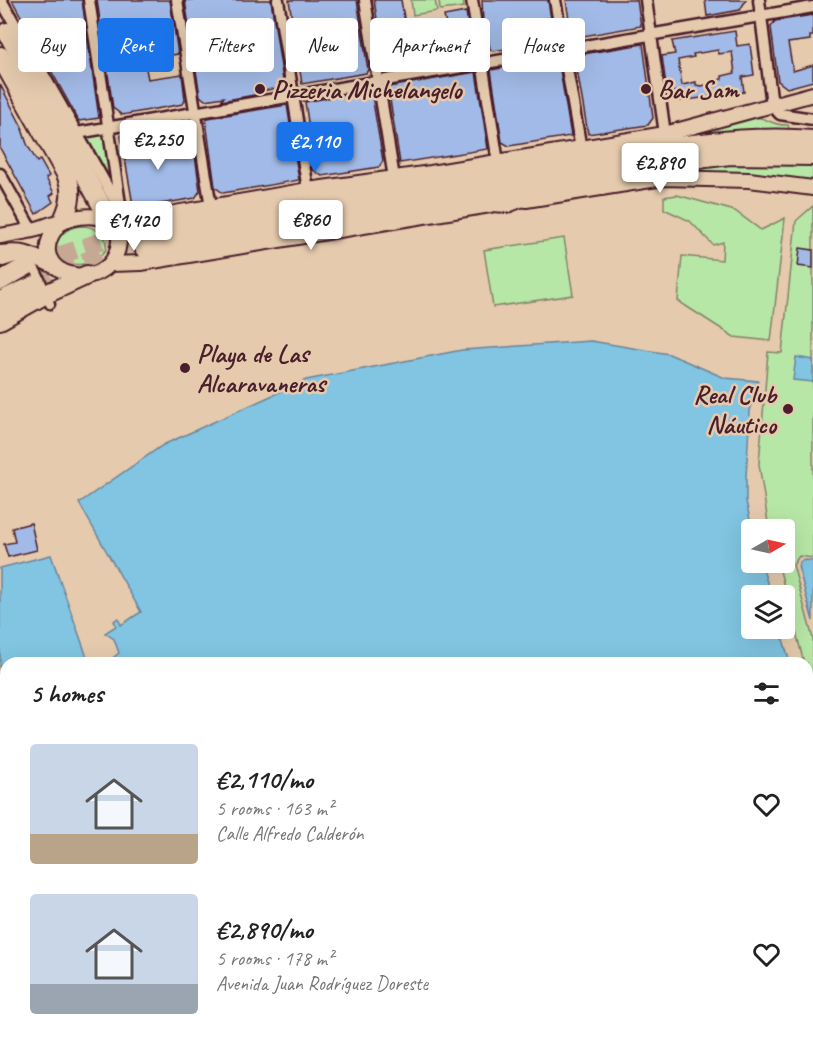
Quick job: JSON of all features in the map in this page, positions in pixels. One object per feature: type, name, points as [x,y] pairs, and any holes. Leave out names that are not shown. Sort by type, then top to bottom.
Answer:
[{"type":"highway","points":[[7,32],[118,221]]},
{"type":"highway","points":[[0,56],[71,185],[72,195],[63,220]]},
{"type":"highway","points":[[434,186],[462,174],[493,167],[719,142],[813,140]]},
{"type":"highway","points":[[144,233],[434,186],[568,179],[730,155],[813,156]]},
{"type":"highway","points":[[434,186],[493,167]]},
{"type":"highway","points":[[434,186],[507,203],[568,179]]},
{"type":"highway","points":[[0,281],[27,266]]},
{"type":"highway","points":[[0,320],[43,294],[87,275]]},
{"type":"highway","points":[[0,301],[43,294]]},
{"type":"street","points":[[1,0],[77,133],[118,221]]},
{"type":"street","points":[[2,257],[20,251],[32,254],[69,275],[87,275],[111,264],[119,250],[109,127],[89,0]]},
{"type":"street","points":[[177,0],[211,207]]},
{"type":"street","points":[[278,0],[308,190]]},
{"type":"street","points":[[365,0],[394,178]]},
{"type":"street","points":[[472,0],[475,18]]},
{"type":"street","points":[[555,0],[558,18]]},
{"type":"street","points":[[646,0],[665,134]]},
{"type":"street","points":[[759,0],[772,105],[780,114],[813,119]]},
{"type":"street","points":[[585,46],[813,7]]},
{"type":"street","points":[[77,133],[433,72]]},
{"type":"street","points":[[483,72],[493,167],[665,134],[813,94]]},
{"type":"street","points":[[568,72],[581,149]]},
{"type":"street","points":[[0,174],[28,224],[34,230]]},
{"type":"street","points":[[0,236],[34,230],[63,220],[92,217],[118,221],[144,233],[211,207],[308,190],[394,178],[434,186]]},
{"type":"street","points":[[111,264],[141,263],[663,178],[749,180],[813,188]]},
{"type":"street","points":[[54,266],[47,253],[48,241],[51,233],[63,220]]},
{"type":"street","points":[[2,257],[28,260],[34,266],[43,294]]},
{"type":"green space","points":[[411,0],[435,0],[437,11],[413,15]]},
{"type":"green space","points":[[439,0],[463,0],[464,7],[440,10]]},
{"type":"green space","points":[[755,117],[788,125],[790,133],[606,148],[702,132]]},
{"type":"green space","points":[[105,133],[113,177],[110,178],[88,139]]},
{"type":"green space","points":[[748,161],[813,161],[813,181],[761,175],[712,173],[612,179]]},
{"type":"green space","points":[[677,195],[735,211],[761,230],[785,218],[771,341],[734,337],[678,301],[682,256],[722,260],[723,242],[713,245],[690,221],[664,209],[664,197]]},
{"type":"green space","name":"Real Club Náutico","points":[[813,206],[813,558],[799,556],[795,562],[795,519],[767,519],[759,464],[768,352],[782,353],[796,221]]},
{"type":"green space","points":[[80,226],[99,231],[105,239],[106,249],[95,260],[87,263],[65,262],[55,250],[58,241],[70,229]]},
{"type":"green space","points":[[564,238],[573,295],[493,307],[484,250]]},
{"type":"green space","name":"Real Club Náutico","points":[[795,572],[813,639],[813,657],[802,657],[795,628],[795,585],[784,585],[781,573]]},
{"type":"water","points":[[591,341],[669,354],[725,378],[758,381],[750,411],[746,477],[746,501],[750,519],[741,519],[741,573],[764,573],[768,585],[741,585],[741,639],[783,639],[788,657],[114,657],[119,653],[114,639],[105,633],[116,626],[114,621],[118,618],[121,625],[141,612],[79,503],[163,445],[306,380],[462,350]]},
{"type":"water","points":[[796,357],[813,360],[813,382],[793,380]]},
{"type":"water","points":[[51,555],[87,657],[0,657],[0,568]]},
{"type":"water","points":[[801,561],[813,561],[813,621],[798,566]]},
{"type":"building","points":[[12,0],[82,0],[85,18],[22,18]]},
{"type":"building","points":[[97,0],[170,0],[173,18],[100,18]]},
{"type":"building","points":[[185,0],[271,0],[274,18],[188,18]]},
{"type":"building","points":[[289,0],[357,0],[368,70],[366,73],[302,84],[300,72],[358,72],[358,18],[292,18]]},
{"type":"building","points":[[374,0],[401,0],[404,18],[377,18]]},
{"type":"building","points":[[482,0],[548,0],[551,18],[502,18],[502,50],[493,51],[490,49],[490,18],[483,18]]},
{"type":"building","points":[[566,0],[637,0],[641,26],[585,36],[585,18],[569,18]]},
{"type":"building","points":[[705,0],[746,0],[740,10],[707,16]]},
{"type":"building","points":[[466,12],[467,18],[444,18],[444,16]]},
{"type":"building","points":[[813,15],[813,36],[810,36],[810,40],[788,43],[793,71],[813,65],[813,81],[787,88],[778,81],[771,27],[775,21]]},
{"type":"building","points":[[274,20],[284,87],[221,101],[224,97],[205,100],[200,96],[196,72],[274,72]]},
{"type":"building","points":[[174,27],[178,54],[174,55]]},
{"type":"building","points":[[86,28],[99,118],[79,121],[52,72],[86,72]]},
{"type":"building","points":[[735,31],[737,46],[750,44],[754,75],[742,77],[744,92],[680,101],[679,91],[667,93],[662,56],[675,54],[672,41]],"holes":[[[718,50],[719,54],[732,52],[735,73],[722,76],[718,83],[701,86],[696,85],[696,82],[682,85],[678,60],[694,57],[693,54]]]},
{"type":"building","points":[[643,44],[653,118],[648,125],[588,134],[577,72],[585,72],[585,54]]},
{"type":"building","points":[[502,68],[502,72],[560,72],[571,136],[509,146],[502,142],[491,70]]},
{"type":"building","points":[[108,72],[147,72],[148,79],[182,74],[185,100],[183,104],[122,115],[113,108]]},
{"type":"building","points":[[476,72],[488,149],[400,163],[388,87]]},
{"type":"building","points":[[0,84],[23,129],[27,144],[37,162],[40,160],[49,176],[46,178],[54,193],[50,196],[53,202],[36,214],[0,148]]},
{"type":"building","points":[[371,90],[383,161],[379,167],[322,176],[312,169],[311,161],[314,161],[305,102]]},
{"type":"building","points":[[287,105],[299,180],[223,193],[215,187],[206,121],[208,118]]},
{"type":"building","points":[[154,127],[158,154],[194,148],[200,191],[195,198],[137,208],[133,205],[121,136],[124,133]]},
{"type":"building","points":[[800,248],[813,250],[813,268],[798,266]]},
{"type":"building","points":[[31,523],[37,550],[8,557],[4,544],[15,542],[12,528]]},
{"type":"tunnel","points":[[33,264],[103,241],[141,234]]},
{"type":"tunnel","points":[[35,285],[66,268],[105,254],[144,248]]},
{"type":"place","name":"Pizzeria Michelangelo","points":[[260,89]]},
{"type":"place","name":"Bar Sam","points":[[646,89]]},
{"type":"place","name":"Playa de Las Alcaravaneras","points":[[185,368]]},
{"type":"place","name":"Real Club Náutico","points":[[788,409]]}]
